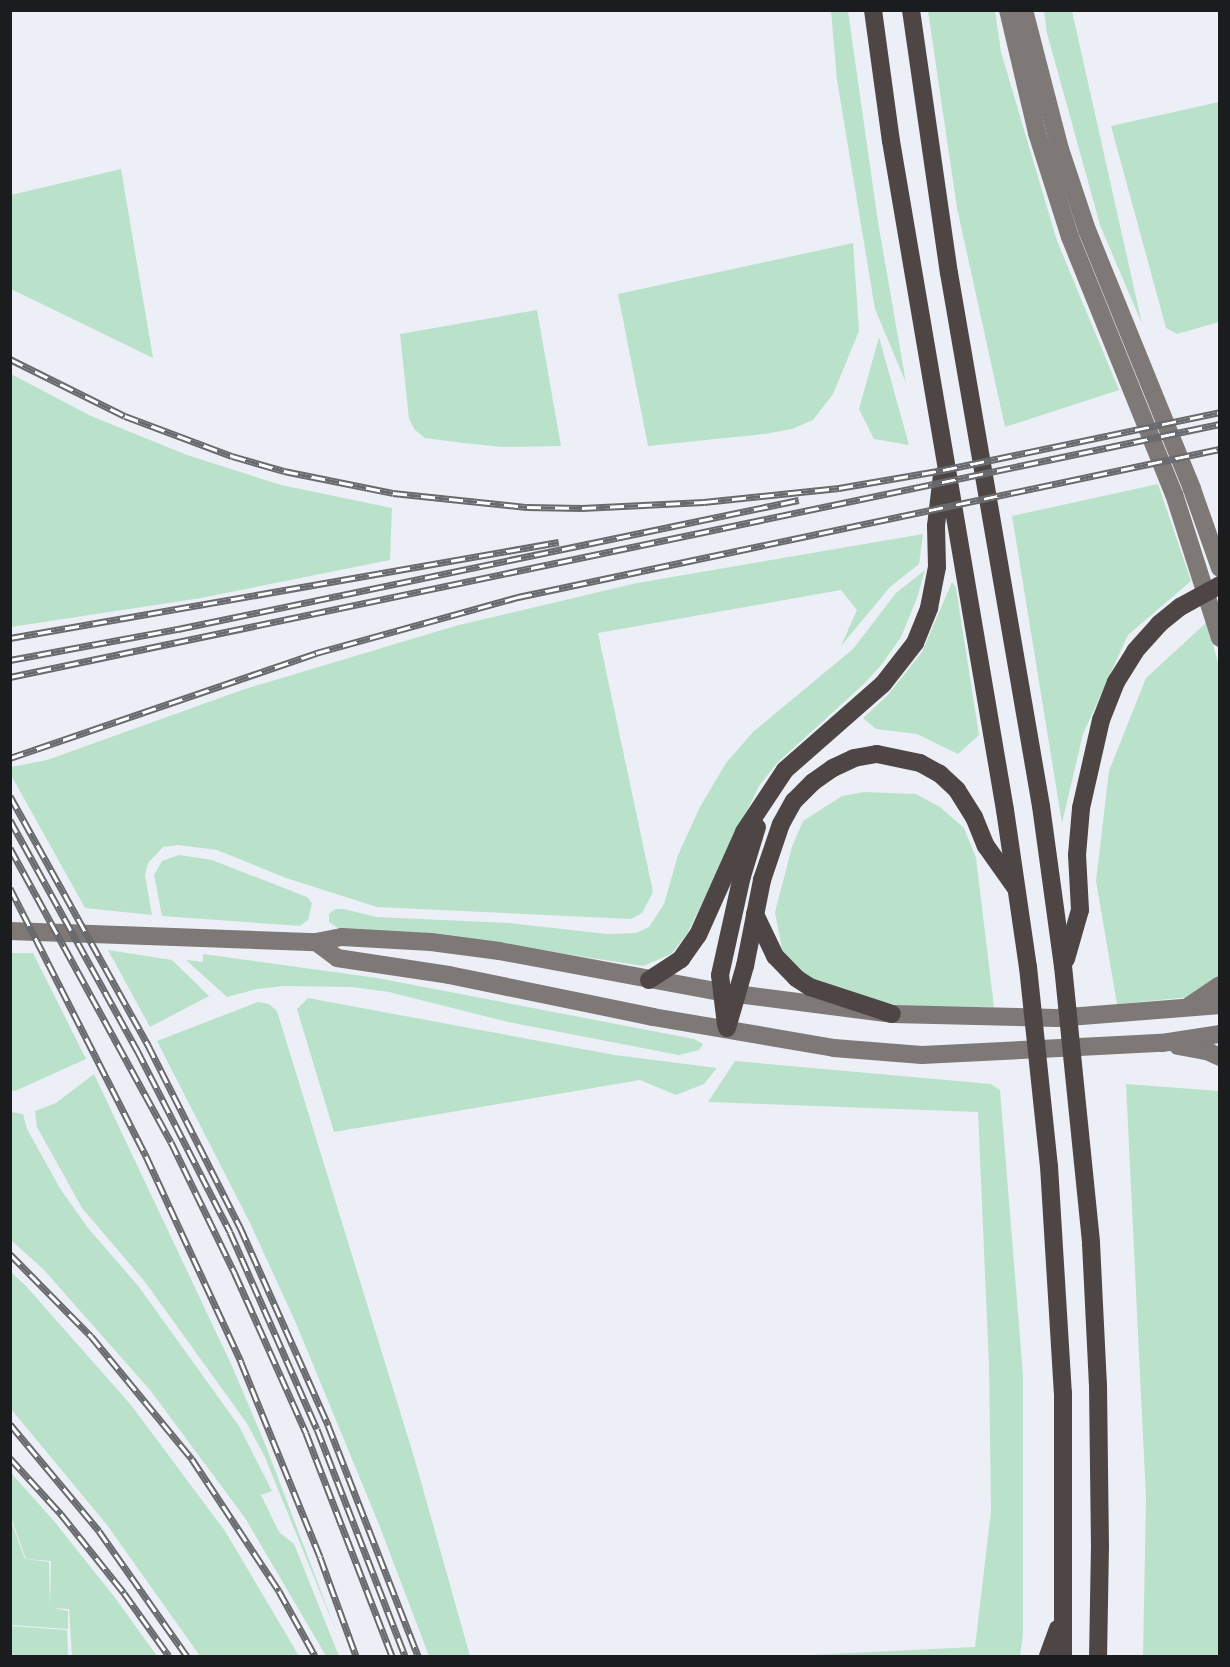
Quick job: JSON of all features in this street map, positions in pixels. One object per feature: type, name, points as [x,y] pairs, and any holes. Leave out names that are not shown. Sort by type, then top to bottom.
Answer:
[{"type":"highway","points":[[873,10],[893,153],[1018,891],[1044,1103],[1062,1393],[1064,1614],[1062,1656]]},
{"type":"highway","points":[[910,10],[947,262],[1041,806],[1064,966],[1091,1243],[1098,1385],[1100,1545],[1098,1656]]},
{"type":"highway","points":[[649,980],[681,960],[698,935],[744,832],[785,770],[883,684],[915,643],[929,608],[937,567],[936,526],[944,455]]},
{"type":"highway","points":[[1064,966],[1080,910],[1077,855],[1081,808],[1101,720],[1116,682],[1135,651],[1159,624],[1180,607],[1220,585]]},
{"type":"highway","points":[[727,1028],[730,994],[755,914],[770,853],[794,801],[813,782],[833,768],[854,759],[877,754],[920,763],[940,774],[957,790],[974,817],[986,846],[1018,891]]},
{"type":"highway","points":[[730,994],[720,975],[722,960],[742,876],[766,799]]},
{"type":"highway","points":[[755,914],[776,956],[796,978],[810,987],[892,1014]]},
{"type":"highway","points":[[1048,1656],[1064,1614]]},
{"type":"main road","points":[[1008,10],[1037,133],[1070,237],[1192,489],[1220,568]]},
{"type":"main road","points":[[1024,10],[1060,149],[1134,368],[1220,638]]},
{"type":"main road","points":[[10,930],[316,942],[342,937],[431,942],[509,952],[730,994],[892,1014],[1056,1018],[1220,1005]]},
{"type":"main road","points":[[316,942],[337,958],[449,975],[653,1017],[834,1048],[922,1055],[1162,1043],[1220,1034]]},
{"type":"main road","points":[[1187,1007],[1220,985]]},
{"type":"main road","points":[[1162,1043],[1207,1051],[1220,1057]]},
{"type":"green space","points":[[831,11],[848,11],[878,222],[906,383],[875,309],[837,80]]},
{"type":"green space","points":[[928,11],[995,11],[1001,52],[1057,241],[1119,390],[1005,427],[957,208]]},
{"type":"green space","points":[[1044,11],[1072,11],[1142,324],[1100,225],[1047,33]]},
{"type":"green space","points":[[1219,102],[1219,322],[1177,334],[1166,328],[1111,126]]},
{"type":"green space","points":[[121,169],[153,358],[11,289],[11,195]]},
{"type":"green space","points":[[853,243],[859,331],[833,394],[813,420],[792,429],[765,434],[648,446],[618,294]]},
{"type":"green space","points":[[537,310],[561,446],[503,447],[463,443],[425,438],[415,430],[409,419],[400,334]]},
{"type":"green space","points":[[879,337],[909,445],[874,439],[859,409]]},
{"type":"green space","points":[[11,374],[91,416],[187,455],[281,485],[392,508],[390,560],[201,598],[11,627]]},
{"type":"green space","points":[[1158,484],[1191,581],[1128,635],[1083,734],[1062,823],[1012,516]]},
{"type":"green space","points":[[923,534],[919,564],[890,587],[841,646],[857,610],[841,590],[598,633],[653,892],[642,913],[631,919],[377,907],[286,878],[217,850],[178,845],[163,847],[148,863],[145,875],[152,915],[85,908],[11,775],[11,767],[47,760],[245,689],[455,626],[637,583]]},
{"type":"green space","points":[[925,570],[917,598],[901,637],[882,664],[866,682],[777,763],[759,786],[687,934],[671,954],[643,966],[457,937],[341,930],[329,922],[329,914],[335,909],[344,909],[376,917],[509,923],[607,934],[636,933],[649,927],[664,904],[678,855],[700,807],[726,763],[753,732],[853,649],[896,593]]},
{"type":"green space","points":[[952,582],[956,588],[979,735],[958,754],[917,734],[876,729],[863,718],[887,696],[922,652]]},
{"type":"green space","points":[[1207,622],[1220,670],[1219,981],[1191,997],[1117,1004],[1096,881],[1109,771],[1146,678]]},
{"type":"green space","points":[[864,792],[916,794],[940,807],[964,828],[976,858],[994,1007],[901,1006],[834,990],[797,970],[782,949],[775,912],[792,847],[803,821],[842,796]]},
{"type":"green space","points":[[179,855],[212,860],[307,897],[312,903],[308,920],[300,926],[162,916],[154,875],[162,861]]},
{"type":"green space","points":[[108,950],[172,960],[209,996],[150,1027]]},
{"type":"green space","points":[[11,953],[33,953],[86,1059],[15,1091],[10,1090]]},
{"type":"green space","points":[[203,954],[377,978],[694,1039],[703,1044],[699,1050],[679,1055],[508,1022],[389,992],[352,987],[284,986],[257,989],[227,997],[186,960],[203,962]]},
{"type":"green space","points":[[308,998],[615,1055],[717,1068],[704,1084],[676,1095],[640,1080],[334,1132],[297,1009]]},
{"type":"green space","points":[[258,1002],[269,1004],[277,1011],[414,1457],[470,1656],[429,1656],[378,1522],[295,1321],[250,1223],[157,1041]]},
{"type":"green space","points":[[735,1061],[991,1084],[1000,1090],[1023,1375],[1023,1635],[1020,1656],[789,1656],[975,1647],[991,1511],[989,1366],[978,1112],[708,1102]]},
{"type":"green space","points":[[94,1074],[232,1366],[266,1446],[336,1631],[264,1455],[246,1422],[145,1282],[82,1208],[37,1127],[35,1111],[56,1103]]},
{"type":"green space","points":[[1126,1084],[1219,1091],[1219,1656],[1143,1656],[1146,1499]]},
{"type":"green space","points":[[11,1112],[23,1114],[27,1129],[61,1190],[88,1228],[139,1287],[239,1426],[272,1491],[261,1495],[279,1532],[294,1544],[339,1656],[326,1656],[245,1518],[150,1390],[44,1270],[11,1240]]},
{"type":"green space","points":[[11,1272],[131,1405],[225,1531],[299,1656],[200,1656],[107,1525],[11,1409]]},
{"type":"green space","points":[[11,1473],[54,1521],[116,1599],[157,1656],[72,1656],[69,1609],[54,1608],[68,1611],[68,1629],[11,1625],[11,1521],[25,1559],[49,1562],[50,1608],[51,1561],[26,1559],[11,1518]]},
{"type":"green space","points":[[11,1626],[67,1630],[68,1656],[11,1656]]},
{"type":"railway","points":[[10,359],[125,416],[232,456],[284,471],[393,493],[527,507],[582,508],[704,502],[839,488],[943,470],[1220,412]]},
{"type":"railway","points":[[10,677],[1220,424]]},
{"type":"railway","points":[[10,758],[316,653],[518,597],[1220,449]]},
{"type":"railway","points":[[10,660],[178,629],[799,500]]},
{"type":"railway","points":[[10,638],[559,542]]},
{"type":"railway","points":[[10,796],[148,1045],[240,1227],[328,1425],[418,1656]]},
{"type":"railway","points":[[10,820],[137,1050],[230,1232],[317,1429],[405,1656]]},
{"type":"railway","points":[[10,848],[171,1142],[235,1274],[306,1433],[392,1656]]},
{"type":"railway","points":[[10,888],[146,1156],[241,1362],[320,1557],[356,1656]]},
{"type":"railway","points":[[10,1254],[91,1336],[192,1459],[279,1591],[315,1656]]},
{"type":"railway","points":[[10,1424],[99,1531],[187,1656]]},
{"type":"railway","points":[[10,1458],[61,1514],[124,1593],[169,1656]]}]
